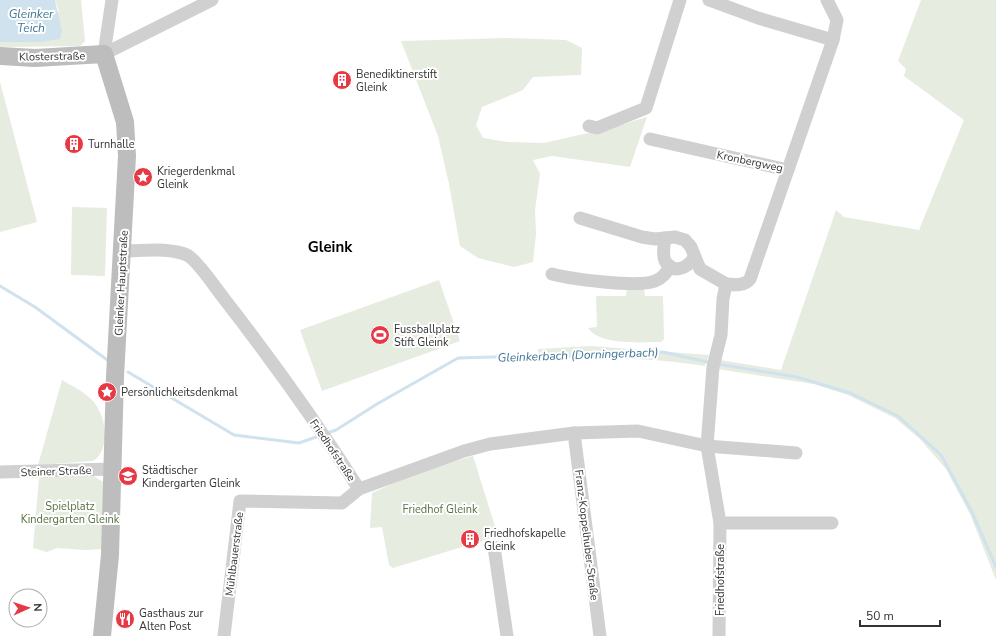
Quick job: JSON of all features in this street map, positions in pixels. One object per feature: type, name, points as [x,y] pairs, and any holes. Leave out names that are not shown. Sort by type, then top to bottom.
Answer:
[{"type":"street","points":[[104,54],[112,0]]},
{"type":"street","points":[[104,54],[212,0]]},
{"type":"street","points":[[589,126],[596,128],[646,108],[680,0]]},
{"type":"street","points":[[709,0],[758,18],[833,40]]},
{"type":"street","name":"Kronbergweg","points":[[650,139],[788,170],[833,40],[837,20],[826,0]]},
{"type":"street","name":"Klosterstraße","points":[[0,56],[62,57],[104,54]]},
{"type":"street","name":"Gleinker Hauptstraße","points":[[102,636],[110,555],[115,377],[127,176],[126,129],[121,104],[104,54]]},
{"type":"street","points":[[580,218],[642,237],[675,237],[685,240],[691,248],[700,269],[726,284],[743,284],[750,278],[788,170]]},
{"type":"street","points":[[665,238],[665,262],[670,266],[675,269],[682,268],[689,265],[694,258]]},
{"type":"street","name":"Friedhofstraße","points":[[123,251],[171,252],[187,256],[202,270],[263,348],[330,443],[359,489],[464,451],[490,444],[574,433],[638,431],[707,446],[796,452]]},
{"type":"street","points":[[552,274],[566,277],[642,283],[655,281],[664,276],[670,266]]},
{"type":"street","name":"Friedhofstraße","points":[[719,636],[720,523],[707,446],[713,367],[721,335],[723,299],[726,284]]},
{"type":"street","name":"Franz-Koppelhuber-Straße","points":[[574,433],[600,636]]},
{"type":"street","name":"Steiner Straße","points":[[0,472],[112,469]]},
{"type":"street","name":"Mühlbauerstraße","points":[[224,636],[240,501],[342,503],[359,489]]},
{"type":"street","points":[[720,523],[832,523]]},
{"type":"street","points":[[494,547],[507,636]]},
{"type":"green space","points":[[55,0],[81,0],[85,41],[80,46],[0,47],[0,42],[41,42],[59,11]]},
{"type":"green space","points":[[921,0],[996,0],[996,580],[970,514],[946,469],[920,439],[895,418],[848,395],[814,384],[718,369],[721,360],[781,370],[836,210],[844,217],[919,230],[964,120],[904,76],[906,69],[898,61]]},
{"type":"green space","points":[[508,38],[566,40],[582,48],[581,75],[533,77],[523,90],[482,107],[476,125],[483,138],[508,142],[544,143],[610,128],[647,117],[630,167],[552,156],[533,160],[540,174],[535,210],[536,234],[533,262],[514,267],[478,258],[460,246],[449,184],[438,136],[401,41]]},
{"type":"green space","points":[[0,82],[37,222],[0,232]]},
{"type":"green space","points":[[72,207],[107,208],[105,276],[71,275]]},
{"type":"green space","name":"Fussballplatz Stift Gleink","points":[[439,280],[460,341],[322,391],[300,330]]},
{"type":"green space","points":[[627,288],[644,288],[645,296],[663,296],[664,339],[661,342],[622,342],[611,340],[594,334],[588,328],[597,327],[596,296],[626,296]]},
{"type":"green space","points":[[591,346],[709,355],[705,366],[622,358],[538,359],[538,349]]},
{"type":"green space","points":[[62,380],[91,399],[96,405],[105,431],[103,448],[93,461],[38,465]]},
{"type":"green space","name":"Friedhof Gleink","points":[[473,456],[498,536],[393,568],[389,565],[382,527],[370,528],[372,493],[420,471]]},
{"type":"green space","name":"Spielplatz Kindergarten Gleink","points":[[50,474],[90,474],[105,483],[102,549],[86,550],[57,548],[47,552],[33,548],[39,478]]},
{"type":"water","name":"Gleinker Teich","points":[[0,0],[55,0],[62,31],[60,39],[41,42],[0,42]]},
{"type":"waterway","name":"Gleinkerbach (Dorningerbach)","points":[[0,286],[35,307],[110,362]]},
{"type":"waterway","name":"Gleinkerbach (Dorningerbach)","points":[[327,433],[336,430],[377,404],[458,358],[663,352],[712,363]]},
{"type":"waterway","name":"Gleinkerbach (Dorningerbach)","points":[[717,364],[797,377],[850,393],[898,416],[941,455],[972,512],[996,567]]},
{"type":"waterway","name":"Gleinkerbach (Dorningerbach)","points":[[128,372],[234,435],[299,443],[319,436]]},
{"type":"place","name":"Benediktinerstift Gleink","points":[[342,80]]},
{"type":"place","name":"Turnhalle","points":[[74,144]]},
{"type":"place","name":"Kriegerdenkmal Gleink","points":[[143,177]]},
{"type":"place","name":"Fussballplatz Stift Gleink","points":[[380,335]]},
{"type":"place","name":"Persönlichkeitsdenkmal","points":[[107,392]]},
{"type":"place","name":"Städtischer Kindergarten Gleink","points":[[128,476]]},
{"type":"place","name":"Friedhofskapelle Gleink","points":[[470,539]]},
{"type":"place","name":"Gasthaus zur Alten Post","points":[[125,619]]},
{"type":"district","name":"Gleink","points":[[330,247]]}]
